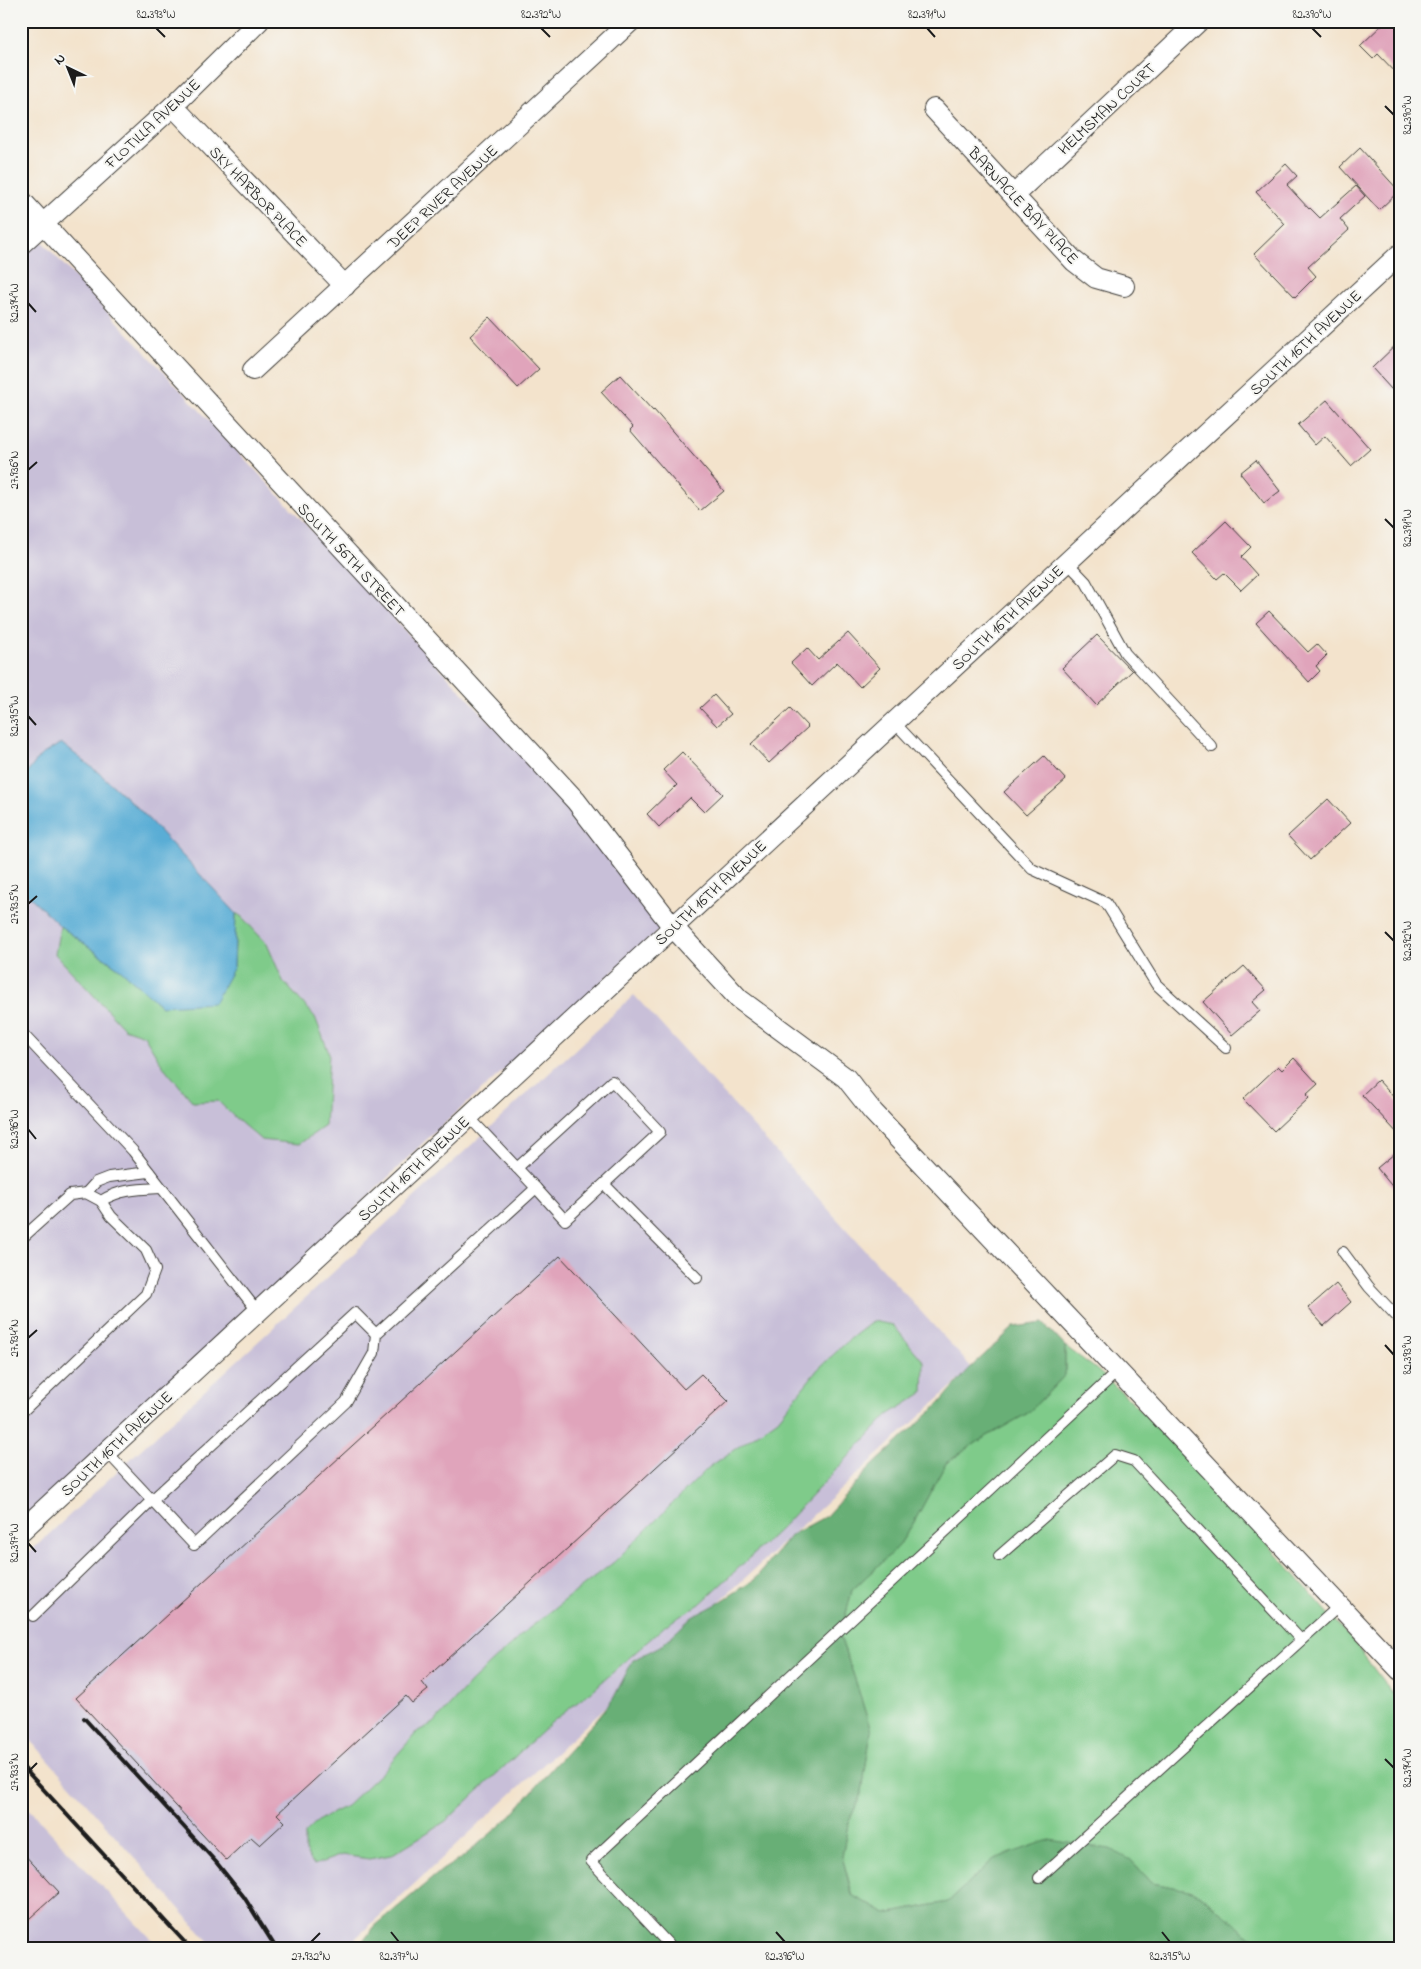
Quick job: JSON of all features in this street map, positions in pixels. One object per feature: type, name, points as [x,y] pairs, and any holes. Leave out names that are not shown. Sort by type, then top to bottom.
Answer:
[{"type":"street","name":"FLOTILLA AVENUE","points":[[21,244],[173,106],[259,21]]},
{"type":"street","name":"DEEP RIVER AVENUE","points":[[253,370],[631,21]]},
{"type":"street","name":"HELMSMAN COURT","points":[[1014,195],[1199,21]]},
{"type":"street","name":"SKY HARBOR PLACE","points":[[173,106],[345,286]]},
{"type":"street","name":"BARNACLE BAY PLACE","points":[[934,109],[1074,262],[1096,278],[1124,286]]},
{"type":"street","name":"SOUTH 56TH STREET","points":[[21,200],[576,802],[673,926],[739,999],[846,1078],[873,1112],[1400,1670]]},
{"type":"street","name":"SOUTH 16TH AVENUE","points":[[21,1531],[1400,254]]},
{"type":"lane","points":[[1067,562],[1086,582],[1126,653],[1212,747]]},
{"type":"lane","points":[[894,722],[1032,869],[1106,903],[1156,984],[1226,1048]]},
{"type":"lane","points":[[21,1032],[132,1151],[258,1312]]},
{"type":"lane","points":[[468,1116],[565,1220],[605,1185],[660,1132],[612,1082],[517,1168]]},
{"type":"lane","points":[[86,1193],[96,1182],[109,1177],[149,1172]]},
{"type":"lane","points":[[605,1185],[697,1278]]},
{"type":"lane","points":[[101,1201],[112,1194],[126,1191],[162,1188]]},
{"type":"lane","points":[[107,1452],[194,1545],[346,1402],[374,1353],[376,1334],[536,1188]]},
{"type":"lane","points":[[21,1239],[70,1195],[86,1193],[101,1201],[111,1216],[146,1250],[155,1270],[146,1294],[21,1413]]},
{"type":"lane","points":[[1343,1252],[1369,1288],[1400,1320]]},
{"type":"lane","points":[[33,1616],[152,1500],[356,1312],[376,1334]]},
{"type":"lane","points":[[672,1948],[591,1860],[1118,1371]]},
{"type":"lane","points":[[999,1556],[1115,1455],[1134,1461],[1301,1640]]},
{"type":"lane","points":[[1039,1878],[1339,1606]]},
{"type":"shaded area","points":[[21,219],[566,803],[662,928],[425,1141],[281,1282],[21,1522]]},
{"type":"shaded area","points":[[634,995],[972,1368],[345,1948],[214,1948],[21,1729],[21,1560]]},
{"type":"shaded area","points":[[21,1801],[160,1948],[21,1948]]},
{"type":"green space","points":[[236,913],[267,944],[283,981],[315,1017],[329,1053],[325,1126],[299,1144],[261,1140],[218,1101],[193,1102],[162,1065],[144,1035],[124,1028],[55,954],[60,926],[121,970],[161,1006],[234,967]]},
{"type":"green space","points":[[873,1321],[893,1325],[924,1362],[923,1393],[888,1415],[779,1530],[700,1604],[666,1625],[592,1691],[552,1722],[446,1821],[391,1855],[369,1859],[342,1855],[314,1865],[305,1851],[305,1834],[319,1820],[346,1806],[381,1773],[418,1731],[434,1723],[471,1682],[528,1629],[614,1562],[708,1468],[778,1419],[818,1369],[850,1339]]},
{"type":"green space","points":[[1043,1323],[1065,1346],[1065,1375],[1028,1413],[982,1439],[946,1463],[898,1547],[852,1590],[840,1637],[871,1731],[862,1792],[848,1824],[842,1856],[852,1895],[886,1914],[948,1902],[994,1859],[1049,1840],[1110,1849],[1131,1860],[1152,1883],[1193,1891],[1217,1908],[1246,1934],[1278,1948],[358,1948],[375,1926],[442,1870],[463,1857],[511,1816],[613,1699],[633,1660],[662,1645],[692,1617],[717,1604],[754,1580],[791,1535],[826,1516],[870,1468],[941,1402],[968,1370],[1014,1327]]},
{"type":"green space","points":[[1065,1346],[1096,1369],[1136,1405],[1254,1528],[1357,1646],[1394,1696],[1400,1701],[1400,1948],[1278,1948],[1246,1934],[1217,1908],[1193,1891],[1152,1883],[1131,1860],[994,1859],[948,1902],[886,1914],[853,1896],[842,1856],[848,1824],[862,1792],[871,1731],[840,1637],[852,1590],[898,1547],[946,1463],[982,1439],[1028,1413],[1065,1375]]},
{"type":"water","points":[[61,743],[99,773],[139,809],[236,913],[234,967],[214,1003],[161,1006],[121,970],[60,926],[21,888],[21,781],[40,756]]},
{"type":"building","points":[[1386,21],[1400,21],[1400,77],[1378,54],[1373,59],[1360,46]]},
{"type":"building","points":[[1360,148],[1399,191],[1379,210],[1340,167]]},
{"type":"building","points":[[1286,164],[1297,176],[1287,185],[1320,218],[1356,186],[1365,196],[1340,219],[1349,230],[1308,267],[1316,276],[1295,297],[1254,254],[1285,224],[1256,192]]},
{"type":"building","points":[[490,317],[539,369],[518,388],[470,336]]},
{"type":"building","points":[[1400,341],[1400,382],[1392,390],[1372,368]]},
{"type":"building","points":[[620,375],[654,410],[724,491],[700,511],[630,430],[633,427],[601,392]]},
{"type":"building","points":[[1327,400],[1370,449],[1351,466],[1325,436],[1315,445],[1298,425]]},
{"type":"building","points":[[1256,460],[1280,491],[1264,503],[1240,473]]},
{"type":"building","points":[[1226,521],[1251,547],[1241,557],[1257,575],[1241,590],[1224,573],[1217,579],[1192,553]]},
{"type":"building","points":[[1269,611],[1308,652],[1317,644],[1327,655],[1316,666],[1320,671],[1309,682],[1256,623]]},
{"type":"building","points":[[848,633],[880,668],[860,687],[837,662],[812,686],[791,663],[807,648],[818,660]]},
{"type":"building","points":[[1097,635],[1132,671],[1096,705],[1062,668]]},
{"type":"building","points":[[714,695],[731,714],[717,726],[700,708]]},
{"type":"building","points":[[790,708],[808,727],[769,763],[751,744]]},
{"type":"building","points":[[682,752],[723,794],[704,812],[690,798],[659,827],[647,814],[677,785],[663,770]]},
{"type":"building","points":[[1044,756],[1066,780],[1026,815],[1004,792]]},
{"type":"building","points":[[1328,799],[1350,823],[1310,860],[1288,836]]},
{"type":"building","points":[[1244,966],[1266,990],[1252,1002],[1260,1011],[1232,1035],[1203,1002]]},
{"type":"building","points":[[1294,1058],[1318,1084],[1306,1095],[1309,1098],[1274,1131],[1243,1099],[1278,1066],[1282,1070]]},
{"type":"building","points":[[1378,1080],[1400,1104],[1400,1136],[1362,1095]]},
{"type":"building","points":[[1400,1149],[1400,1196],[1377,1168]]},
{"type":"building","points":[[560,1256],[684,1389],[701,1374],[728,1401],[422,1682],[428,1690],[412,1703],[406,1696],[277,1814],[285,1822],[260,1845],[251,1837],[226,1860],[76,1698]]},
{"type":"building","points":[[1336,1284],[1351,1302],[1324,1326],[1308,1308]]},
{"type":"building","points":[[21,1851],[59,1892],[21,1926]]},
{"type":"railway","points":[[84,1718],[216,1862],[244,1897],[276,1948]]},
{"type":"railway","points":[[21,1765],[190,1948]]}]
